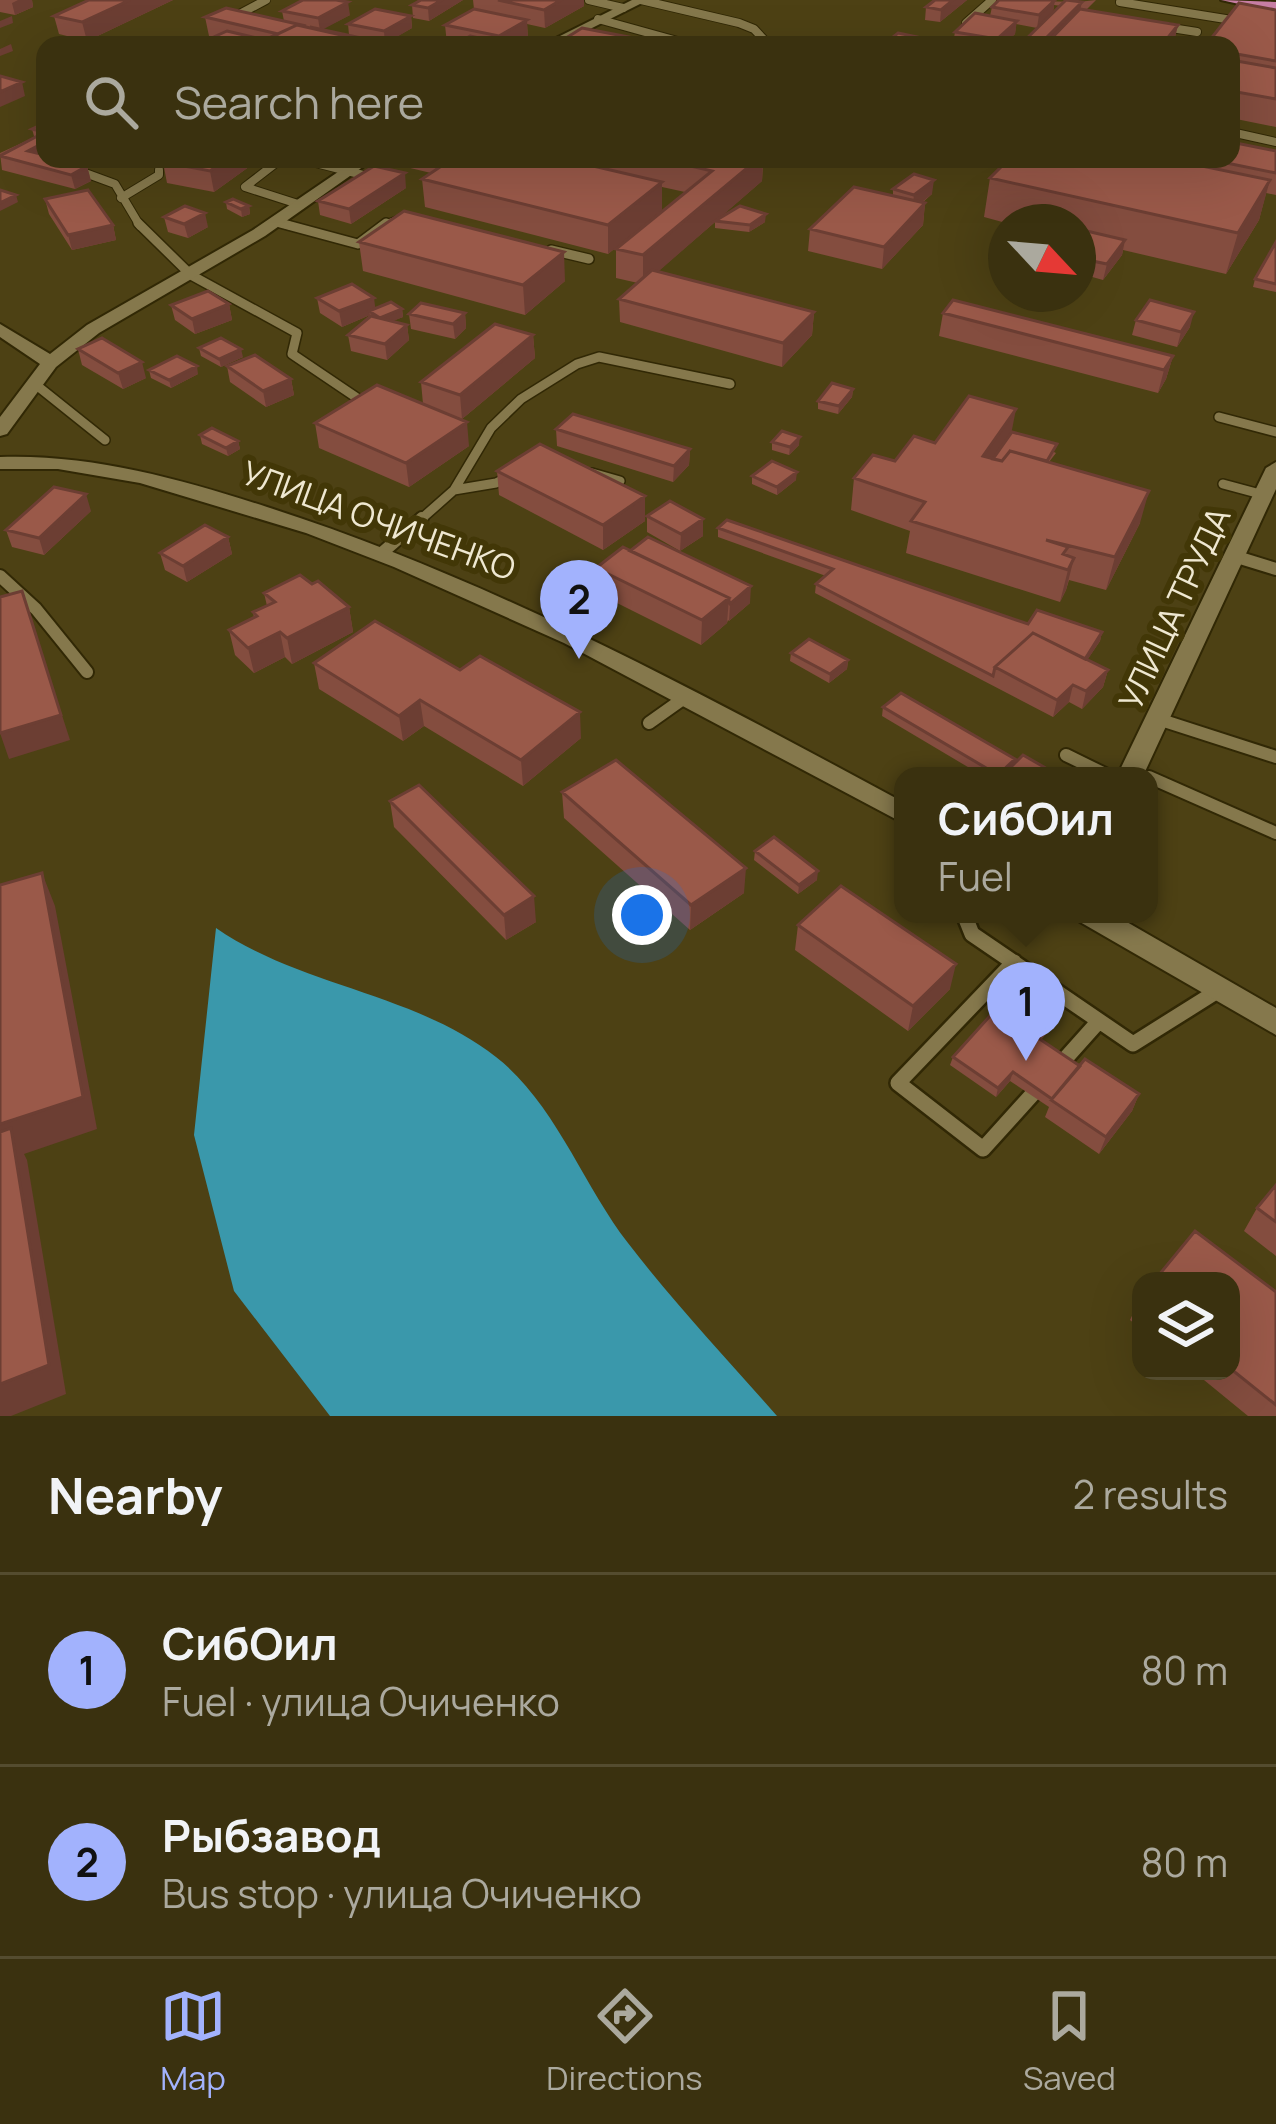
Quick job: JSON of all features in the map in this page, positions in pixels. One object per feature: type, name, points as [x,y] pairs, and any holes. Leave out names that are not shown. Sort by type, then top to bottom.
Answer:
[{"type":"main road","points":[[1229,0],[1276,8]]},
{"type":"street","points":[[565,36],[642,0]]},
{"type":"street","points":[[0,430],[50,363],[94,329],[277,222],[355,168]]},
{"type":"street","points":[[0,329],[50,363]]},
{"type":"street","name":"УЛИЦА ОЧИЧЕНКО","points":[[0,463],[59,462],[104,468],[246,507],[383,553],[523,613],[688,696],[894,809]]},
{"type":"street","name":"УЛИЦА ТРУДА","points":[[1143,767],[1158,719],[1276,468]]},
{"type":"street","points":[[1105,923],[1276,1023]]},
{"type":"lane","points":[[262,24],[234,16],[266,0]]},
{"type":"lane","points":[[589,0],[623,8]]},
{"type":"lane","points":[[642,0],[740,23],[761,36]]},
{"type":"lane","points":[[964,25],[992,0]]},
{"type":"lane","points":[[1105,16],[1121,1],[1242,21]]},
{"type":"lane","points":[[598,19],[659,36]]},
{"type":"lane","points":[[1151,24],[1197,32]]},
{"type":"lane","points":[[1240,133],[1276,142]]},
{"type":"lane","points":[[71,168],[115,184],[140,233],[184,273],[297,333],[292,354],[372,408]]},
{"type":"lane","points":[[269,168],[245,187],[302,205]]},
{"type":"lane","points":[[335,168],[386,180]]},
{"type":"lane","points":[[122,198],[159,175],[159,170]]},
{"type":"lane","points":[[277,222],[358,244],[387,222],[412,217]]},
{"type":"lane","points":[[547,249],[589,259]]},
{"type":"lane","points":[[383,553],[454,490],[491,428],[521,400],[577,364],[598,357],[730,384]]},
{"type":"lane","points":[[35,384],[105,440]]},
{"type":"lane","points":[[1219,418],[1276,432]]},
{"type":"lane","points":[[454,490],[496,483],[529,467]]},
{"type":"lane","points":[[582,470],[620,481]]},
{"type":"lane","points":[[1223,484],[1264,496]]},
{"type":"lane","points":[[1237,557],[1276,569]]},
{"type":"lane","points":[[0,576],[36,609],[87,672]]},
{"type":"lane","points":[[649,723],[688,696]]},
{"type":"lane","points":[[1158,719],[1276,757]]},
{"type":"lane","points":[[1066,755],[1091,767]]},
{"type":"lane","points":[[1158,783],[1276,833]]},
{"type":"lane","points":[[968,923],[972,934],[1133,1044],[1219,990]]},
{"type":"lane","points":[[1014,962],[898,1083],[983,1149],[1099,1021]]},
{"type":"water","points":[[216,928],[284,964],[430,1018],[496,1057],[535,1097],[628,1243],[777,1416],[330,1416],[234,1291],[194,1135]]},
{"type":"building","points":[[89,0],[130,0],[82,22],[54,16]]},
{"type":"building","points":[[303,0],[348,2],[318,18],[282,11]]},
{"type":"building","points":[[442,0],[428,8],[412,5]]},
{"type":"building","points":[[498,0],[561,0],[544,10]]},
{"type":"building","points":[[935,0],[953,0],[941,10],[926,7]]},
{"type":"building","points":[[999,0],[1055,0],[1039,15],[992,7]]},
{"type":"building","points":[[1066,0],[1082,2],[1048,36],[1029,36]]},
{"type":"building","points":[[1239,3],[1276,10],[1276,61],[1240,55],[1240,36],[1213,36]]},
{"type":"building","points":[[226,8],[306,26],[278,34],[205,17]]},
{"type":"building","points":[[375,9],[411,16],[384,31],[348,24]]},
{"type":"building","points":[[474,9],[527,20],[499,36],[445,25]]},
{"type":"building","points":[[1080,9],[1178,25],[1169,36],[1054,36]]},
{"type":"building","points":[[975,13],[1017,21],[1000,36],[955,32]]},
{"type":"building","points":[[297,25],[346,36],[273,36]]},
{"type":"building","points":[[582,28],[624,36],[569,36]]},
{"type":"building","points":[[1240,62],[1276,68],[1276,99],[1240,93]]},
{"type":"building","points":[[0,76],[22,82],[0,92]]},
{"type":"building","points":[[36,137],[36,147],[28,151],[36,153],[36,166],[0,156]]},
{"type":"building","points":[[1240,144],[1276,151],[1276,173],[1240,166]]},
{"type":"building","points":[[45,168],[83,168],[71,175]]},
{"type":"building","points":[[371,168],[405,173],[349,209],[318,201]]},
{"type":"building","points":[[438,168],[602,168],[662,182],[608,225],[422,179]]},
{"type":"building","points":[[699,168],[747,168],[643,255],[616,249],[712,171]]},
{"type":"building","points":[[1000,168],[1212,168],[1270,180],[1238,233],[990,178]]},
{"type":"building","points":[[914,174],[934,180],[914,195],[893,189]]},
{"type":"building","points":[[854,187],[925,203],[884,247],[810,229]]},
{"type":"building","points":[[0,190],[16,195],[0,203]]},
{"type":"building","points":[[88,190],[113,225],[68,235],[45,199]]},
{"type":"building","points":[[233,199],[249,206],[241,209],[226,202]]},
{"type":"building","points":[[185,206],[205,213],[184,224],[164,217]]},
{"type":"building","points":[[740,206],[766,214],[750,225],[715,221]]},
{"type":"building","points":[[404,211],[564,252],[523,285],[359,242]]},
{"type":"building","points":[[1096,233],[1125,240],[1107,264],[1096,262]]},
{"type":"building","points":[[1276,242],[1276,284],[1255,279]]},
{"type":"building","points":[[652,270],[814,312],[783,343],[619,299]]},
{"type":"building","points":[[352,284],[374,298],[339,311],[317,298]]},
{"type":"building","points":[[208,291],[229,304],[192,319],[171,305]]},
{"type":"building","points":[[953,300],[1173,356],[1164,370],[943,313]]},
{"type":"building","points":[[1150,300],[1194,312],[1181,332],[1136,320]]},
{"type":"building","points":[[391,302],[402,309],[380,318],[369,311]]},
{"type":"building","points":[[421,303],[465,313],[453,324],[409,314]]},
{"type":"building","points":[[371,316],[407,325],[385,344],[348,335]]},
{"type":"building","points":[[495,324],[533,335],[460,395],[421,382]]},
{"type":"building","points":[[102,338],[142,362],[118,373],[78,349]]},
{"type":"building","points":[[221,338],[241,349],[219,359],[199,348]]},
{"type":"building","points":[[255,355],[291,379],[263,391],[227,366]]},
{"type":"building","points":[[177,356],[197,366],[169,380],[149,370]]},
{"type":"building","points":[[832,383],[853,389],[839,406],[818,401]]},
{"type":"building","points":[[377,385],[467,422],[406,463],[315,423]]},
{"type":"building","points":[[969,396],[1016,409],[983,456],[1002,461],[1010,451],[1149,491],[1115,557],[1046,540],[1068,547],[1063,554],[1074,558],[1068,570],[911,521],[925,502],[854,478],[873,455],[895,461],[914,436],[935,443]]},
{"type":"building","points":[[573,414],[690,449],[674,466],[556,429]]},
{"type":"building","points":[[212,428],[238,441],[226,448],[200,435]]},
{"type":"building","points":[[782,431],[800,437],[790,447],[772,442]]},
{"type":"building","points":[[1012,432],[1057,444],[1047,461],[1010,451],[1002,461],[993,459]]},
{"type":"building","points":[[540,444],[645,496],[603,525],[497,471]]},
{"type":"building","points":[[772,461],[797,472],[777,487],[752,476]]},
{"type":"building","points":[[54,487],[86,494],[39,538],[6,530]]},
{"type":"building","points":[[670,501],[703,519],[681,534],[647,516]]},
{"type":"building","points":[[727,520],[1028,624],[1037,610],[1102,632],[1085,659],[1033,633],[995,667],[993,676],[816,584],[833,569],[718,528]]},
{"type":"building","points":[[205,525],[228,537],[183,566],[160,553]]},
{"type":"building","points":[[648,537],[751,586],[730,604],[729,598],[630,551]]},
{"type":"building","points":[[623,547],[729,598],[702,620],[596,568]]},
{"type":"building","points":[[300,575],[312,584],[318,581],[349,607],[287,638],[280,632],[248,648],[229,630],[275,602],[264,593]]},
{"type":"building","points":[[22,591],[61,715],[0,733],[0,597]]},
{"type":"building","points":[[375,621],[460,670],[480,656],[580,712],[521,760],[420,700],[399,716],[314,663]]},
{"type":"building","points":[[1033,633],[1108,670],[1086,691],[1073,685],[1057,700],[995,667]]},
{"type":"building","points":[[809,639],[848,660],[830,674],[791,653]]},
{"type":"building","points":[[901,693],[1015,759],[1006,767],[984,767],[883,707]]},
{"type":"building","points":[[1023,755],[1044,767],[1011,767]]},
{"type":"building","points":[[616,760],[746,868],[691,905],[562,792]]},
{"type":"building","points":[[419,785],[534,896],[504,915],[390,801]]},
{"type":"building","points":[[774,837],[818,871],[799,885],[755,851]]},
{"type":"building","points":[[42,873],[83,1097],[0,1124],[0,885]]},
{"type":"building","points":[[841,886],[956,964],[913,1006],[798,925]]},
{"type":"building","points":[[1007,997],[1049,1024],[1038,1038],[1080,1066],[1052,1099],[1013,1072],[998,1088],[953,1057]]},
{"type":"building","points":[[1085,1059],[1139,1094],[1106,1137],[1051,1100]]},
{"type":"building","points":[[11,1128],[49,1365],[0,1384],[0,1132]]},
{"type":"building","points":[[1276,1185],[1276,1222],[1257,1208]]},
{"type":"building","points":[[1195,1231],[1276,1292],[1276,1405],[1240,1376],[1240,1272],[1161,1272]]},
{"type":"place","name":"Рыбзавод","points":[[579,659]]},
{"type":"place","name":"СибОил","points":[[1026,1061]]}]
